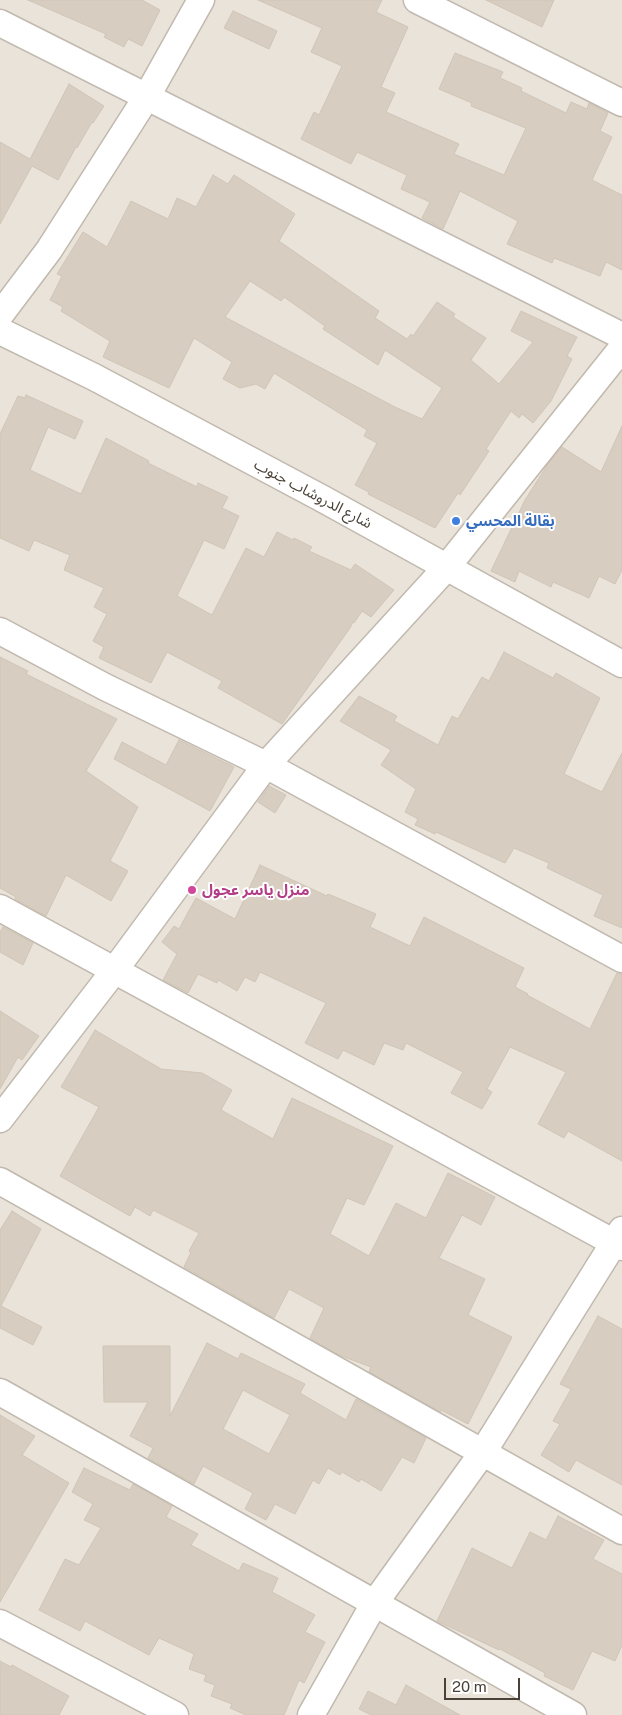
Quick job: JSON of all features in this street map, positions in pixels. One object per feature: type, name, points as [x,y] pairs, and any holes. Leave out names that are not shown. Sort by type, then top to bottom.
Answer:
[{"type":"street","points":[[0,315],[49,250],[146,98],[202,0]]},
{"type":"street","points":[[417,0],[622,103]]},
{"type":"street","points":[[0,23],[622,336]]},
{"type":"street","name":"شارع الدروشاب جنوب","points":[[0,331],[323,498],[622,664]]},
{"type":"street","points":[[0,1119],[114,971],[266,766],[446,568],[622,348]]},
{"type":"street","points":[[0,631],[105,687],[266,766],[622,959]]},
{"type":"street","points":[[0,908],[114,971],[619,1240],[484,1452],[374,1604],[311,1715]]},
{"type":"street","points":[[0,1181],[622,1531]]},
{"type":"street","points":[[0,1392],[573,1715]]},
{"type":"street","points":[[0,1623],[175,1715]]},
{"type":"shaded area","points":[[0,0],[622,0],[622,1715],[0,1715]]},
{"type":"building","points":[[28,0],[142,0],[160,10],[142,46],[128,39],[124,47],[104,37],[106,34]]},
{"type":"building","points":[[258,0],[382,0],[376,12],[408,27],[381,87],[395,93],[386,112],[459,144],[454,154],[504,175],[526,128],[471,106],[472,103],[439,89],[455,53],[503,72],[500,78],[522,88],[521,91],[566,113],[571,102],[587,109],[589,103],[608,113],[600,131],[612,137],[592,180],[622,195],[622,270],[606,262],[600,276],[554,258],[552,263],[507,244],[518,221],[460,191],[443,229],[422,218],[430,202],[401,189],[407,175],[357,152],[351,164],[301,139],[314,112],[319,115],[342,66],[311,52],[322,28]]},
{"type":"building","points":[[486,0],[554,0],[542,27]]},
{"type":"building","points":[[233,11],[277,31],[269,49],[224,28]]},
{"type":"building","points":[[69,84],[104,106],[76,147],[58,180],[32,166],[0,224],[0,142],[30,159]]},
{"type":"building","points":[[213,175],[228,184],[234,175],[295,214],[279,241],[379,311],[375,318],[407,339],[411,334],[413,336],[437,302],[455,314],[453,317],[486,338],[471,360],[499,384],[533,342],[511,331],[521,311],[577,337],[567,356],[572,359],[551,401],[533,423],[522,414],[519,418],[511,411],[486,449],[489,451],[460,495],[458,493],[435,528],[368,494],[369,492],[355,485],[377,443],[364,436],[367,430],[274,373],[265,389],[256,384],[240,388],[223,379],[232,362],[194,338],[169,388],[103,357],[110,341],[61,311],[63,307],[50,300],[62,276],[57,274],[83,232],[107,247],[131,201],[168,219],[177,198],[196,207]],"holes":[[[250,281],[281,301],[284,297],[325,326],[323,329],[378,365],[385,350],[442,388],[422,419],[395,407],[225,317]]]},
{"type":"building","points":[[26,395],[83,421],[75,439],[48,427],[30,470],[81,494],[106,438],[149,461],[148,463],[197,487],[198,483],[228,497],[222,508],[239,516],[224,549],[204,540],[177,596],[212,615],[246,548],[264,557],[277,532],[312,547],[309,551],[351,570],[355,564],[394,590],[371,617],[362,611],[282,724],[218,688],[222,681],[167,652],[151,683],[99,658],[104,647],[93,641],[107,614],[94,607],[104,588],[64,570],[70,555],[34,540],[29,551],[0,538],[0,434],[18,396],[25,398]]},
{"type":"building","points":[[622,426],[622,570],[615,584],[599,576],[589,598],[553,582],[551,587],[519,571],[515,582],[491,571],[525,500],[548,464],[562,447],[601,472]]},
{"type":"building","points":[[504,652],[553,678],[556,673],[600,698],[564,774],[602,792],[622,753],[622,928],[594,916],[603,895],[547,868],[549,863],[514,848],[505,863],[436,832],[435,834],[415,825],[418,819],[405,812],[416,789],[381,765],[391,750],[340,721],[359,696],[397,716],[394,721],[438,745],[452,716],[458,719],[482,677],[489,681]]},
{"type":"building","points":[[0,657],[28,671],[26,674],[117,719],[86,771],[138,807],[110,861],[128,871],[111,901],[66,875],[46,916],[15,899],[16,897],[0,888]]},
{"type":"building","points":[[179,740],[234,767],[210,811],[114,759],[122,742],[166,765]]},
{"type":"building","points":[[269,786],[286,795],[275,813],[258,802]]},
{"type":"building","points":[[260,865],[327,896],[328,894],[376,914],[370,927],[410,946],[424,917],[524,968],[515,987],[590,1029],[617,973],[622,974],[622,1161],[568,1131],[564,1138],[538,1124],[566,1072],[510,1047],[487,1089],[492,1092],[482,1109],[451,1093],[463,1072],[406,1043],[403,1050],[384,1043],[374,1065],[343,1050],[338,1059],[305,1043],[326,1003],[260,972],[255,982],[245,977],[237,991],[218,980],[217,983],[198,974],[188,993],[163,980],[177,954],[162,942],[174,926],[179,929],[196,898],[235,919]]},
{"type":"building","points":[[3,927],[33,943],[23,965],[0,952],[0,932]]},
{"type":"building","points":[[0,1011],[39,1036],[22,1060],[18,1057],[0,1089]]},
{"type":"building","points":[[95,1030],[161,1069],[202,1073],[232,1090],[221,1110],[273,1139],[292,1098],[393,1146],[364,1205],[347,1198],[330,1234],[369,1256],[396,1203],[426,1218],[448,1173],[495,1197],[481,1225],[462,1215],[439,1258],[485,1279],[468,1315],[512,1337],[468,1424],[441,1410],[440,1412],[369,1372],[371,1367],[339,1355],[310,1338],[324,1308],[289,1289],[274,1318],[184,1267],[191,1252],[189,1251],[199,1233],[153,1210],[150,1216],[135,1207],[130,1216],[60,1176],[99,1107],[61,1087]]},
{"type":"building","points":[[12,1211],[41,1229],[1,1306],[42,1327],[33,1345],[0,1328],[0,1230]]},
{"type":"building","points":[[598,1316],[622,1329],[622,1485],[576,1460],[569,1472],[541,1455],[560,1424],[553,1421],[571,1389],[560,1384]]},
{"type":"building","points":[[207,1343],[238,1359],[241,1353],[305,1384],[300,1393],[346,1420],[356,1399],[426,1438],[414,1463],[402,1457],[381,1491],[361,1479],[359,1482],[342,1472],[340,1475],[328,1468],[319,1484],[313,1480],[295,1514],[275,1504],[266,1520],[245,1509],[253,1493],[203,1466],[194,1484],[148,1458],[153,1448],[130,1436],[148,1402],[104,1402],[103,1346],[170,1346],[170,1416]],"holes":[[[243,1390],[290,1415],[269,1454],[223,1429]]]},
{"type":"building","points":[[0,1415],[35,1436],[22,1455],[69,1483],[0,1602]]},
{"type":"building","points":[[84,1468],[130,1490],[133,1484],[172,1506],[166,1517],[198,1534],[191,1545],[239,1571],[243,1563],[278,1578],[272,1592],[315,1615],[305,1632],[325,1642],[304,1683],[299,1680],[284,1715],[246,1715],[230,1708],[232,1704],[211,1696],[215,1685],[204,1681],[206,1675],[189,1669],[194,1654],[159,1638],[149,1655],[85,1621],[80,1631],[39,1610],[65,1559],[79,1565],[101,1528],[84,1520],[93,1504],[72,1492]]},
{"type":"building","points":[[558,1516],[604,1540],[593,1559],[622,1574],[622,1645],[615,1661],[592,1651],[573,1690],[544,1676],[545,1673],[500,1649],[437,1621],[472,1548],[512,1568],[530,1532],[546,1540]]},
{"type":"building","points":[[0,1661],[11,1667],[12,1665],[69,1696],[59,1715],[0,1715]]},
{"type":"building","points":[[406,1685],[460,1715],[371,1715],[359,1709],[368,1691],[396,1705]]},
{"type":"place","name":"بقالة المحسي","points":[[456,521]]},
{"type":"place","name":"منزل ياسر عجول","points":[[192,890]]}]
